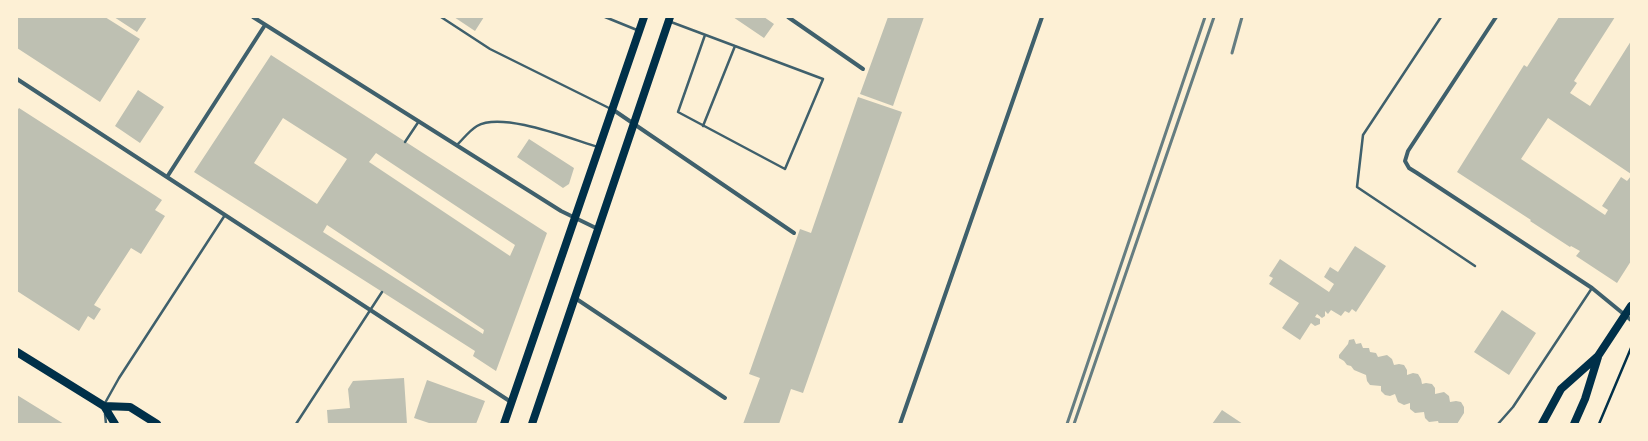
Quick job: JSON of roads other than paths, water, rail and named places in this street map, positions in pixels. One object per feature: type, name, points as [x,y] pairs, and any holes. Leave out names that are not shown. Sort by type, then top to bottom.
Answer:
[{"type":"main road","points":[[504,424],[644,17]]},
{"type":"main road","points":[[532,424],[669,19]]},
{"type":"main road","points":[[1542,424],[1561,389],[1598,356],[1628,318],[1631,306]]},
{"type":"main road","points":[[17,352],[104,406],[115,424]]},
{"type":"main road","points":[[1574,424],[1585,400],[1598,356]]},
{"type":"main road","points":[[104,406],[130,407],[157,424]]},
{"type":"street","points":[[254,17],[574,218],[598,229]]},
{"type":"street","points":[[788,17],[862,69]]},
{"type":"street","points":[[900,424],[1042,17]]},
{"type":"street","points":[[1496,17],[1408,151],[1404,161],[1409,168],[1592,288],[1628,318]]},
{"type":"street","points":[[166,177],[265,24]]},
{"type":"street","points":[[17,81],[511,402]]},
{"type":"street","points":[[612,109],[794,233]]},
{"type":"street","points":[[575,298],[725,398]]},
{"type":"lane","points":[[441,17],[490,49],[612,109]]},
{"type":"lane","points":[[605,17],[640,31]]},
{"type":"lane","points":[[1441,17],[1363,135],[1357,187],[1475,266]]},
{"type":"lane","points":[[669,19],[705,36],[822,79],[785,169],[678,112],[705,36]]},
{"type":"lane","points":[[703,126],[735,46]]},
{"type":"lane","points":[[457,145],[477,126],[494,120],[521,124],[599,147]]},
{"type":"lane","points":[[405,142],[419,121]]},
{"type":"lane","points":[[106,424],[104,406],[119,378],[225,215]]},
{"type":"lane","points":[[1498,424],[1513,407],[1592,288]]},
{"type":"lane","points":[[296,424],[382,292]]},
{"type":"railway","points":[[1067,424],[1205,17]]},
{"type":"railway","points":[[1074,424],[1214,17]]},
{"type":"railway","points":[[1232,53],[1242,17]]}]
